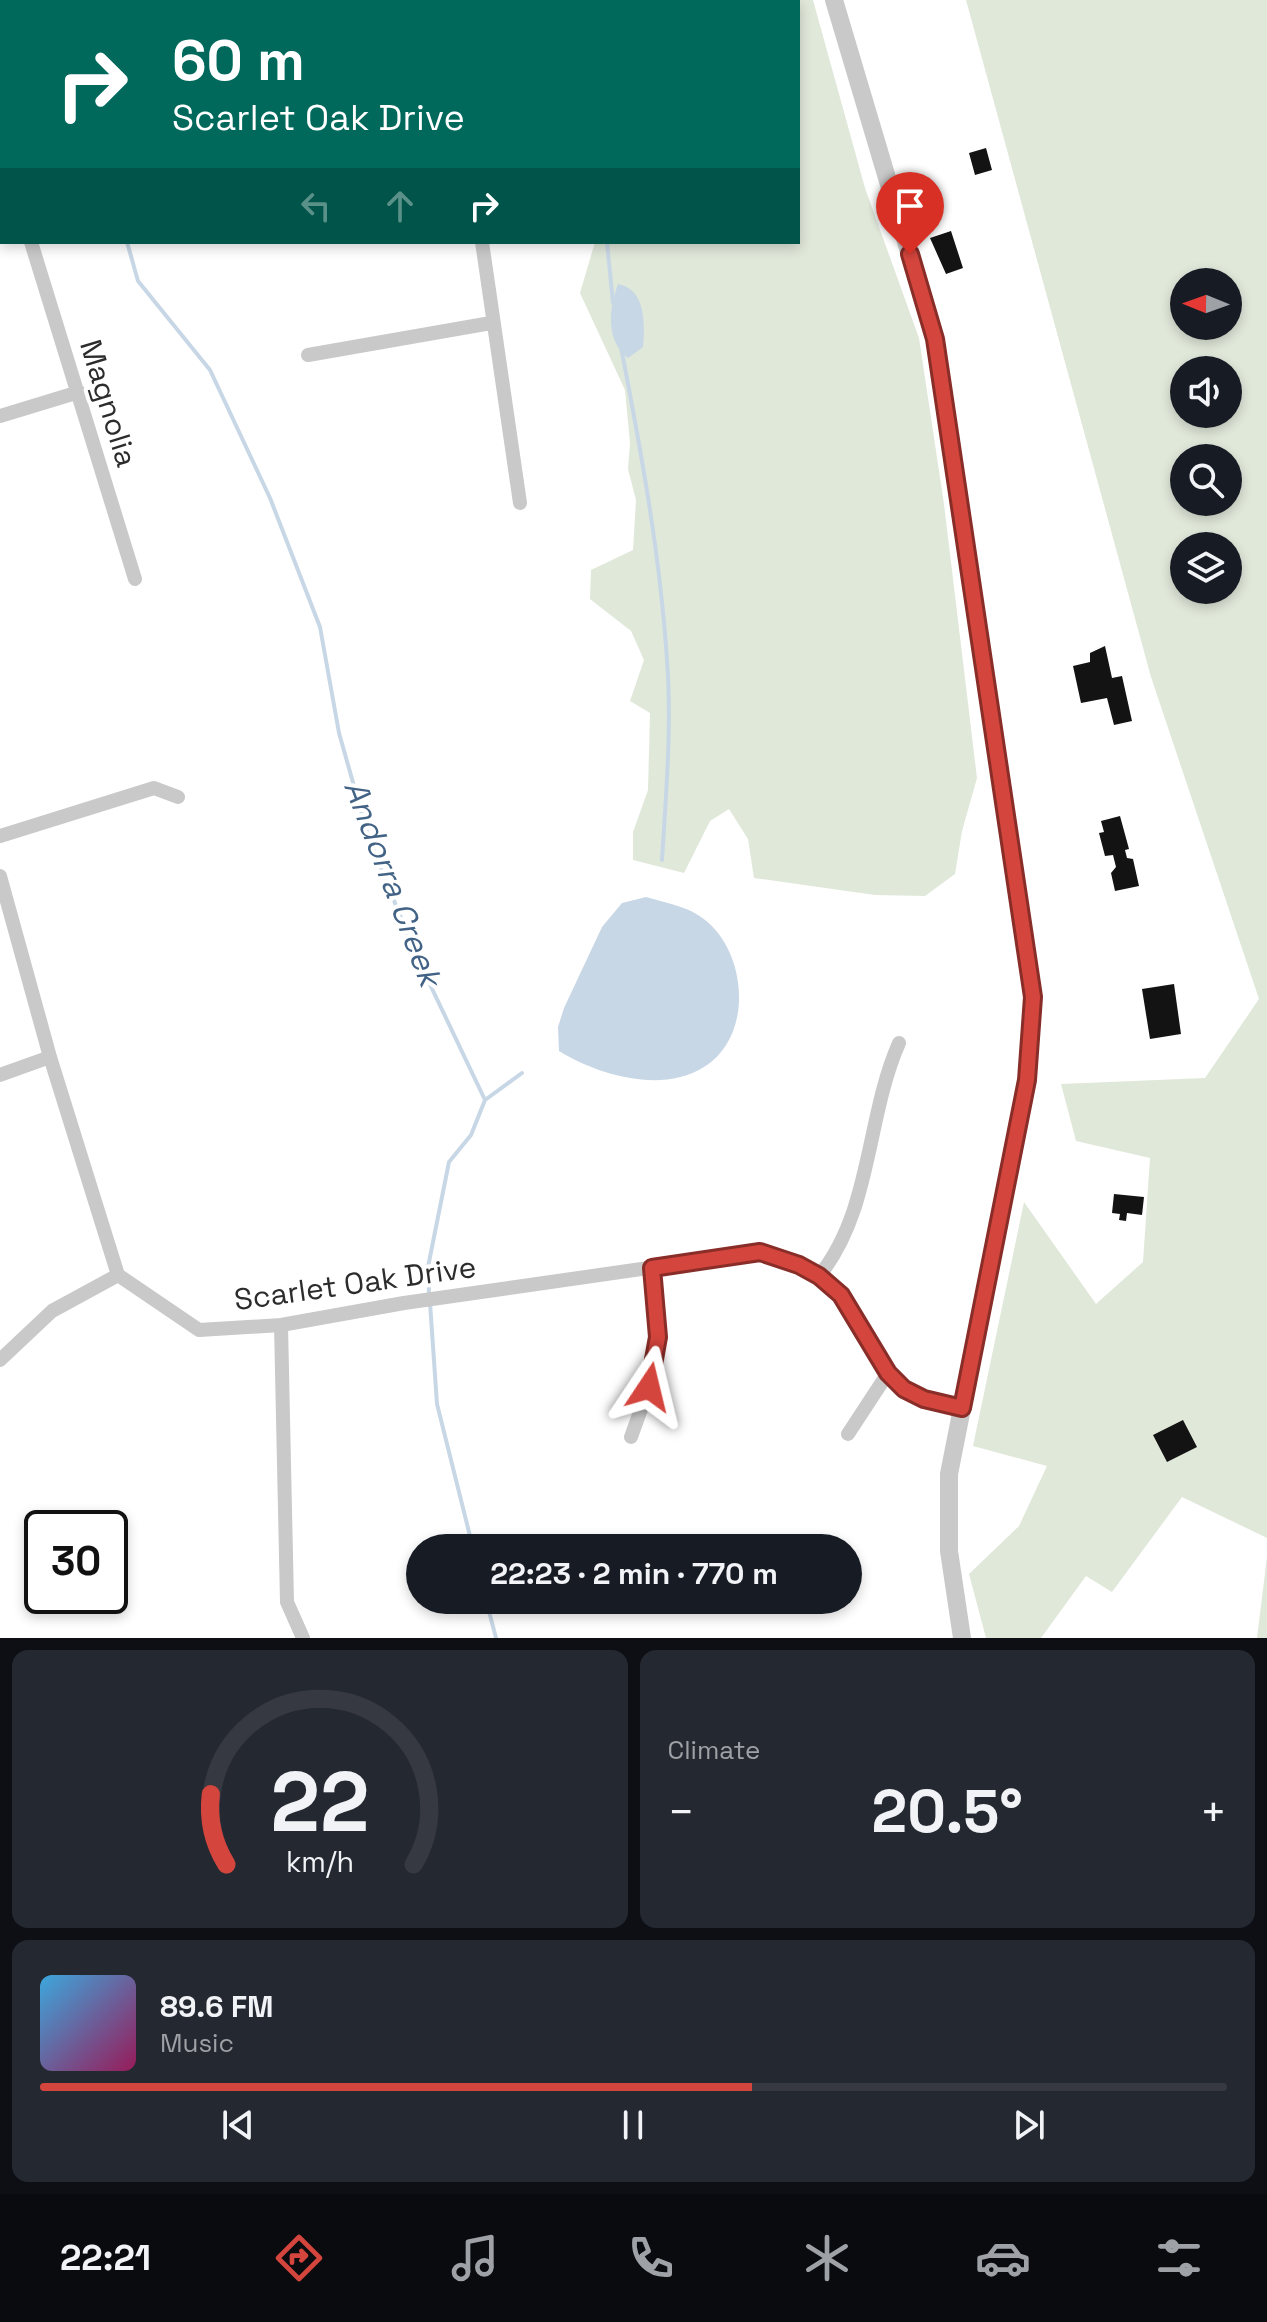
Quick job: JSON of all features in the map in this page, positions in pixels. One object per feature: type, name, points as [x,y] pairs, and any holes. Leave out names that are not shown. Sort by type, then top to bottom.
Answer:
[{"type":"street","points":[[834,0],[935,339],[1033,997],[1027,1080],[962,1408],[947,1503],[951,1573],[962,1638]]},
{"type":"street","name":"Magnolia","points":[[32,244],[135,579]]},
{"type":"street","points":[[482,244],[491,323],[520,503]]},
{"type":"street","points":[[308,355],[491,323]]},
{"type":"street","points":[[0,416],[79,392]]},
{"type":"street","points":[[0,836],[154,788],[178,797]]},
{"type":"street","points":[[0,876],[50,1057],[118,1275],[52,1311],[0,1360]]},
{"type":"street","points":[[819,1276],[836,1255],[850,1225],[886,1073],[899,1043]]},
{"type":"street","points":[[0,1075],[50,1057]]},
{"type":"street","name":"Scarlet Oak Drive","points":[[118,1275],[199,1330],[281,1325],[455,1295],[760,1252],[819,1276],[849,1306],[888,1373],[914,1395],[962,1408]]},
{"type":"street","points":[[631,1437],[649,1387],[658,1337],[652,1268]]},
{"type":"street","points":[[281,1325],[287,1602],[303,1638]]},
{"type":"street","points":[[848,1434],[888,1373]]},
{"type":"shaded area","points":[[800,0],[813,0],[865,188],[919,338],[944,504],[977,778],[962,831],[955,874],[925,896],[875,895],[754,878],[748,839],[729,809],[710,821],[684,873],[633,860],[633,832],[648,790],[650,713],[630,701],[644,660],[631,631],[590,599],[591,570],[633,550],[636,500],[628,469],[630,443],[625,390],[580,293],[594,244],[800,244]]},
{"type":"shaded area","points":[[966,0],[1267,0],[1267,1538],[1182,1497],[1112,1592],[1086,1576],[1041,1638],[986,1638],[969,1574],[1019,1526],[1047,1466],[973,1446],[1024,1202],[1096,1304],[1143,1262],[1150,1158],[1076,1141],[1061,1084],[1205,1078],[1259,999],[1151,677]]},
{"type":"shaded area","points":[[1267,1557],[1267,1638],[1257,1638]]},
{"type":"water","points":[[618,284],[634,293],[642,309],[643,347],[628,358],[612,333],[611,314]]},
{"type":"water","points":[[646,897],[692,912],[714,929],[727,947],[739,990],[738,1013],[732,1034],[721,1053],[704,1067],[669,1079],[650,1080],[611,1074],[559,1051],[558,1027],[564,1008],[602,927],[622,903]]},
{"type":"building","points":[[986,148],[992,170],[975,175],[969,153]]},
{"type":"building","points":[[951,231],[963,268],[946,274],[930,238]]},
{"type":"building","points":[[1105,646],[1112,678],[1122,676],[1132,721],[1114,725],[1107,698],[1081,703],[1073,666],[1090,662],[1090,653]]},
{"type":"building","points":[[1120,816],[1129,849],[1125,850],[1127,858],[1133,859],[1139,886],[1115,891],[1111,873],[1116,867],[1113,855],[1105,856],[1099,833],[1104,832],[1101,821]]},
{"type":"building","points":[[1174,984],[1181,1034],[1150,1039],[1142,989]]},
{"type":"building","points":[[1114,1194],[1144,1197],[1142,1215],[1127,1213],[1126,1221],[1119,1220],[1120,1214],[1112,1213]]},
{"type":"building","points":[[1183,1420],[1197,1447],[1167,1462],[1153,1435]]},
{"type":"waterway","name":"Andorra Creek","points":[[128,244],[138,281],[210,370],[270,498],[320,627],[339,733],[369,839],[416,955],[485,1100],[471,1135],[449,1162],[428,1267],[429,1294]]},
{"type":"waterway","points":[[607,244],[613,303]]},
{"type":"waterway","points":[[621,347],[649,503],[664,620],[669,710],[662,860]]},
{"type":"waterway","points":[[485,1100],[522,1073]]},
{"type":"waterway","name":"Andorra Creek","points":[[430,1303],[437,1404],[470,1534]]},
{"type":"waterway","name":"Andorra Creek","points":[[490,1614],[496,1638]]},
{"type":"route","points":[[649,1387],[658,1337],[652,1268],[760,1252],[799,1265],[819,1276],[841,1295],[888,1373],[904,1389],[924,1399],[962,1408],[1027,1080],[1033,997],[935,339],[910,254]]}]
